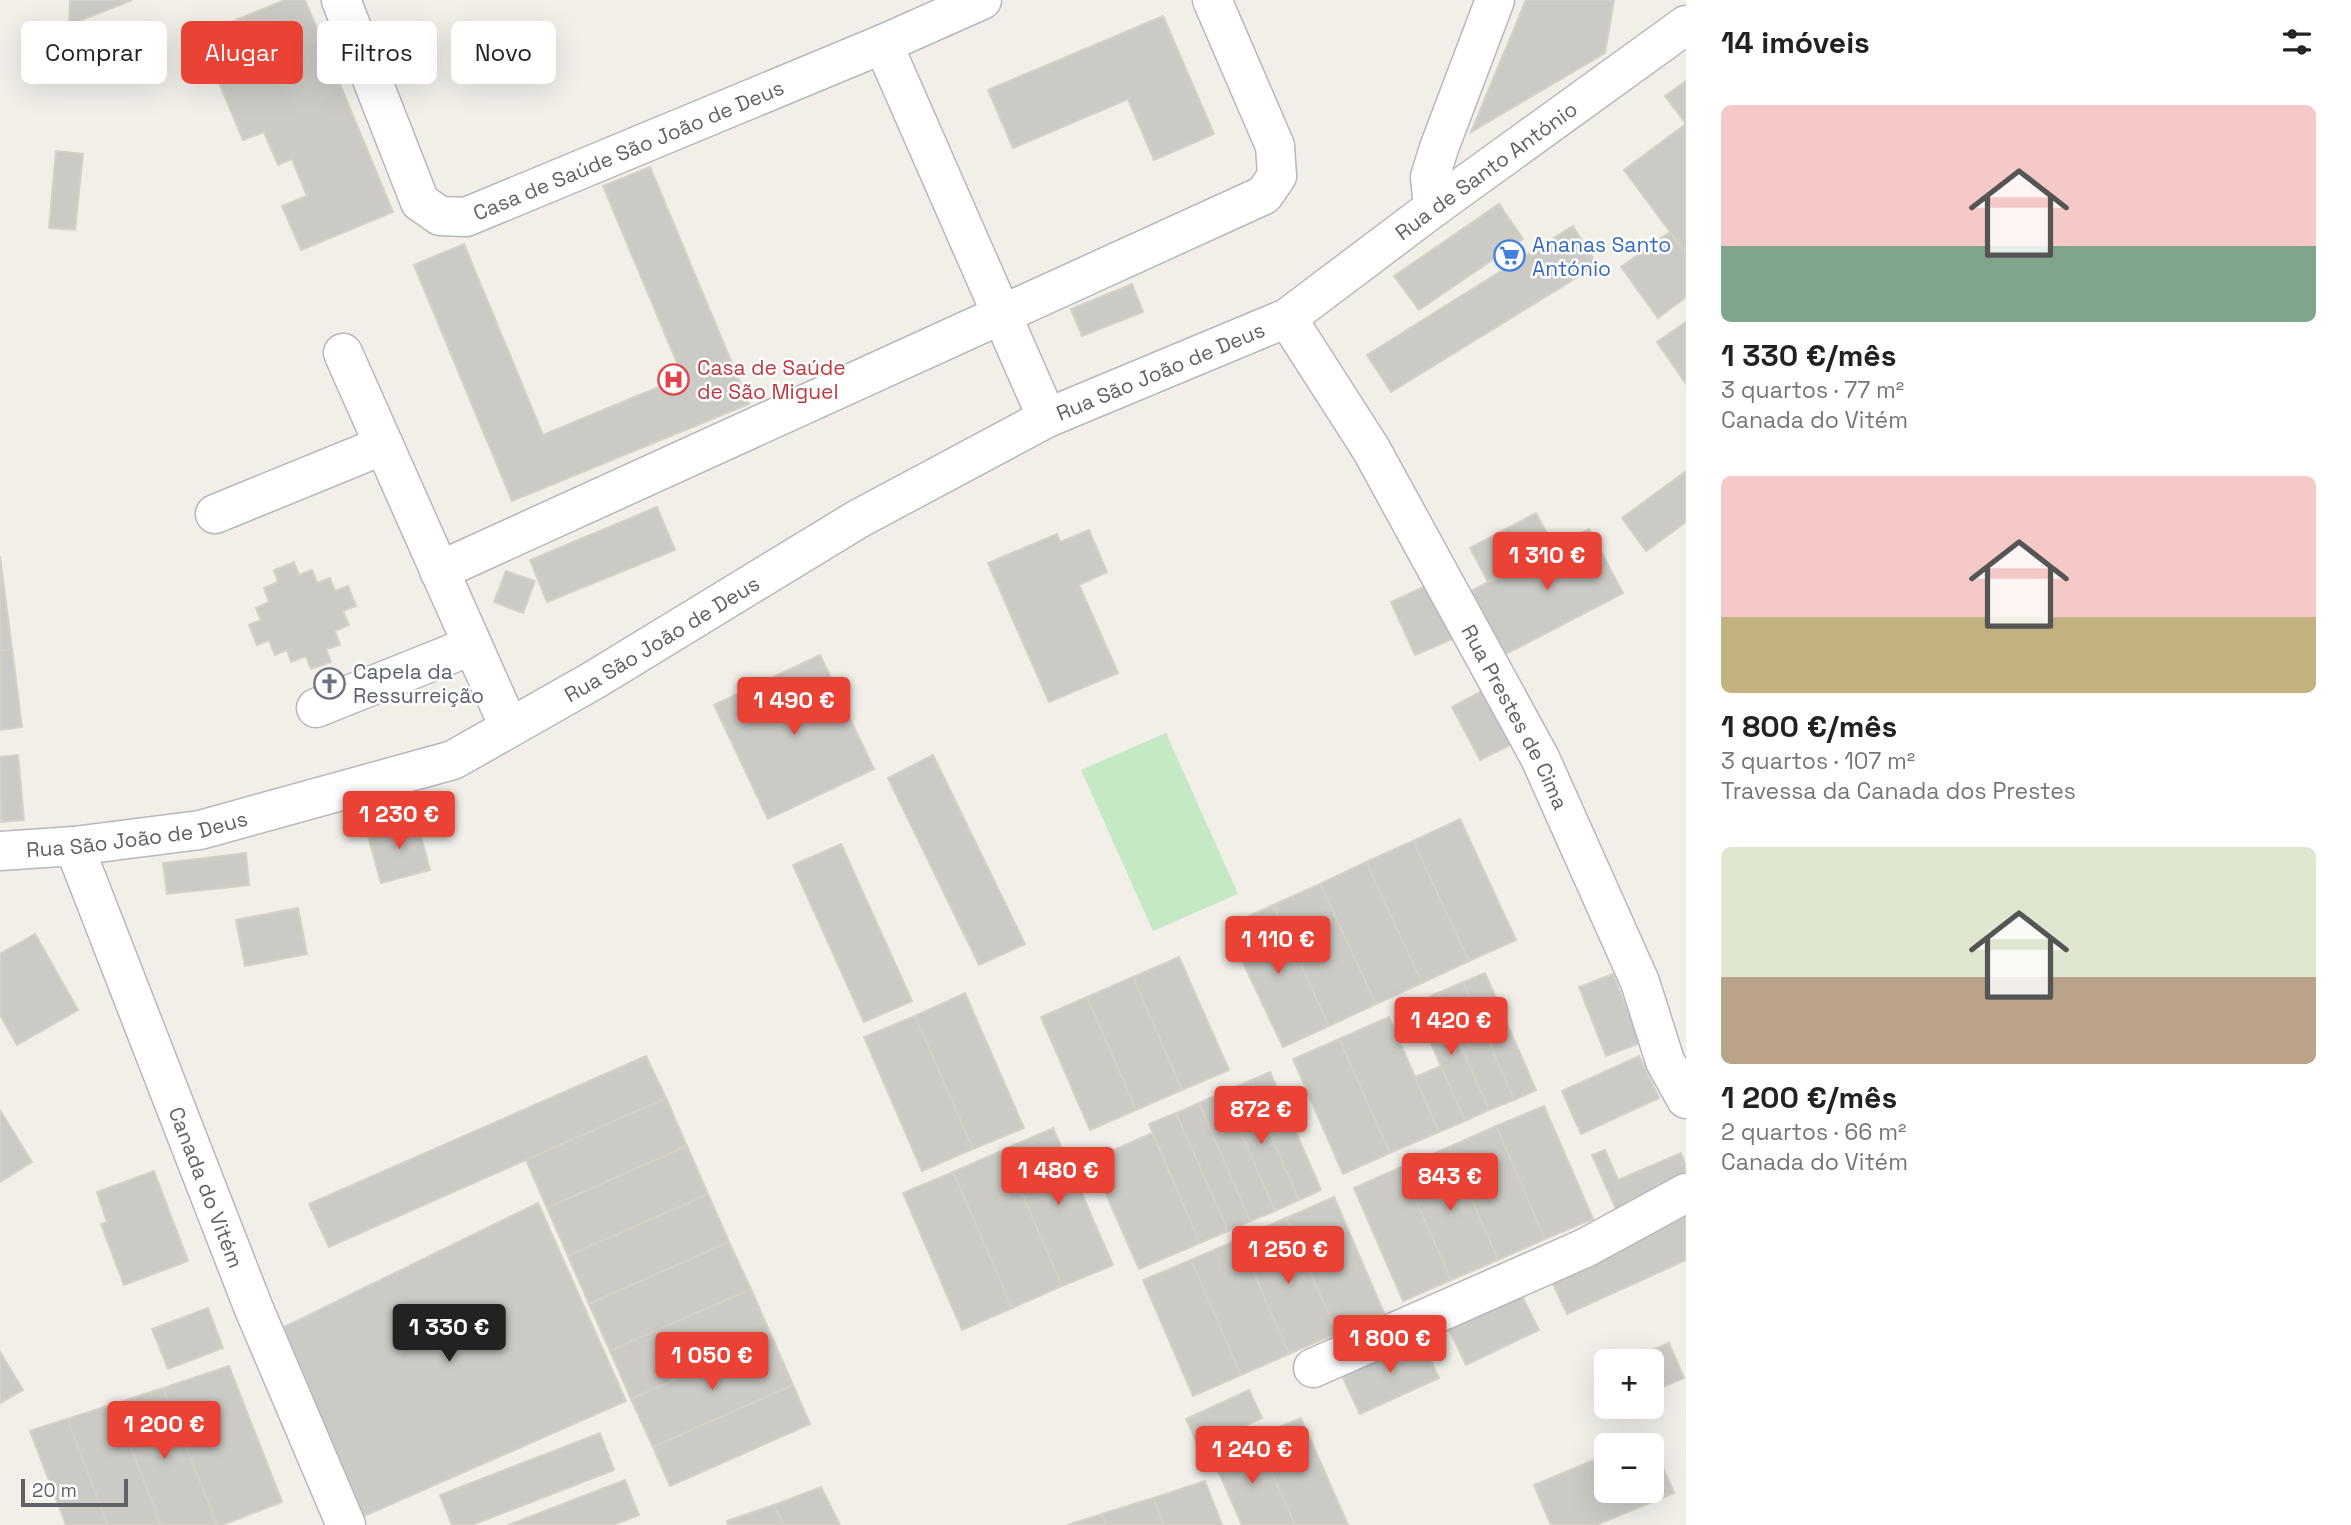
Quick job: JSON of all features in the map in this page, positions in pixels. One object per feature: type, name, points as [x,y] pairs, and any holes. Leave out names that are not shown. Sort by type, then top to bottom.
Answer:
[{"type":"street","name":"Casa de Saúde São João de Deus","points":[[341,0],[420,202],[440,216],[466,217],[883,44],[982,0]]},
{"type":"street","points":[[439,570],[1264,195],[1277,176],[1275,146],[1212,0]]},
{"type":"street","points":[[1433,208],[1430,177],[1495,0]]},
{"type":"street","name":"Rua de Santo António","points":[[1287,318],[1433,208],[1686,25]]},
{"type":"street","points":[[883,44],[1047,418]]},
{"type":"street","name":"Rua São João de Deus","points":[[0,851],[74,846],[200,830],[453,760],[594,680],[858,519],[1047,418],[1287,318]]},
{"type":"street","name":"Rua Prestes de Cima","points":[[1287,318],[1371,449],[1540,758],[1640,982],[1665,1062],[1686,1100]]},
{"type":"street","points":[[343,353],[509,727]]},
{"type":"street","points":[[215,514],[384,445]]},
{"type":"street","points":[[316,708],[471,646]]},
{"type":"street","name":"Canada do Vitém","points":[[74,846],[254,1309],[346,1525]]},
{"type":"street","points":[[1313,1368],[1585,1248],[1686,1194]]},
{"type":"green space","points":[[1166,733],[1238,894],[1153,931],[1081,770]]},
{"type":"building","points":[[70,0],[132,0],[79,21],[69,21]]},
{"type":"building","points":[[285,0],[305,0],[317,29],[317,84],[340,84],[393,212],[301,250],[282,206],[307,196],[292,159],[278,165],[264,132],[243,140],[220,84],[303,84],[303,21],[233,21]]},
{"type":"building","points":[[1526,0],[1614,0],[1605,53],[1471,132]]},
{"type":"building","points":[[1163,16],[1214,134],[1154,160],[1128,99],[1013,148],[988,90]]},
{"type":"building","points":[[1686,81],[1686,124],[1665,96]]},
{"type":"building","points":[[1686,124],[1686,253],[1624,170]]},
{"type":"building","points":[[56,151],[83,154],[75,230],[49,228]]},
{"type":"building","points":[[650,167],[749,404],[512,501],[414,265],[464,244],[543,435],[683,377],[603,186]]},
{"type":"building","points":[[1499,204],[1523,239],[1419,310],[1394,276]]},
{"type":"building","points":[[1573,226],[1597,265],[1391,392],[1367,355]]},
{"type":"building","points":[[1670,232],[1686,253],[1686,297],[1658,318],[1621,267]]},
{"type":"building","points":[[1132,284],[1143,312],[1082,336],[1071,309]]},
{"type":"building","points":[[1686,322],[1686,384],[1657,342]]},
{"type":"building","points":[[1686,471],[1686,522],[1646,551],[1622,518]]},
{"type":"building","points":[[657,507],[675,550],[547,602],[530,560]]},
{"type":"building","points":[[1536,513],[1554,547],[1488,582],[1470,548]]},
{"type":"building","points":[[1589,529],[1623,593],[1504,655],[1471,591]]},
{"type":"building","points":[[1089,530],[1107,572],[1079,585],[1118,673],[1049,702],[988,563],[1057,534],[1060,542]]},
{"type":"building","points":[[0,556],[12,649],[0,651]]},
{"type":"building","points":[[294,562],[299,575],[312,570],[317,583],[330,578],[335,591],[348,586],[356,606],[343,611],[349,625],[335,631],[340,645],[326,649],[331,662],[311,669],[306,656],[291,662],[287,650],[275,655],[269,640],[257,645],[249,625],[261,620],[256,608],[269,602],[264,588],[278,582],[274,570]]},
{"type":"building","points":[[506,571],[535,581],[523,613],[494,602]]},
{"type":"building","points":[[1430,584],[1455,638],[1415,655],[1391,602]]},
{"type":"building","points":[[12,649],[22,727],[0,730],[0,651]]},
{"type":"building","points":[[820,655],[874,769],[768,819],[714,705]]},
{"type":"building","points":[[1484,690],[1512,744],[1480,760],[1452,707]]},
{"type":"building","points":[[18,755],[24,820],[1,822],[0,757]]},
{"type":"building","points":[[933,755],[1025,944],[979,965],[888,778]]},
{"type":"building","points":[[416,818],[430,870],[381,883],[367,832]]},
{"type":"building","points":[[1460,819],[1516,940],[1469,961],[1413,841]]},
{"type":"building","points":[[1413,841],[1469,961],[1422,983],[1366,862]]},
{"type":"building","points":[[841,844],[912,1001],[864,1022],[793,865]]},
{"type":"building","points":[[246,853],[249,885],[167,894],[163,863]]},
{"type":"building","points":[[1366,862],[1422,983],[1376,1004],[1320,884]]},
{"type":"building","points":[[1320,884],[1376,1004],[1329,1026],[1273,905]]},
{"type":"building","points":[[1273,905],[1329,1026],[1283,1047],[1226,927]]},
{"type":"building","points":[[298,908],[307,954],[245,966],[236,920]]},
{"type":"building","points":[[35,934],[78,1010],[17,1045],[0,1015],[0,954]]},
{"type":"building","points":[[1179,957],[1229,1070],[1182,1090],[1133,977]]},
{"type":"building","points":[[1485,973],[1536,1090],[1514,1100],[1463,982]]},
{"type":"building","points":[[1613,974],[1640,1043],[1606,1056],[1579,987]]},
{"type":"building","points":[[1133,977],[1182,1090],[1136,1110],[1087,997]]},
{"type":"building","points":[[1463,982],[1514,1100],[1489,1110],[1438,993]]},
{"type":"building","points":[[965,993],[1024,1128],[973,1149],[915,1016]]},
{"type":"building","points":[[1438,993],[1489,1110],[1465,1121],[1414,1004]]},
{"type":"building","points":[[1087,997],[1136,1110],[1090,1130],[1041,1017]]},
{"type":"building","points":[[915,1016],[973,1149],[922,1171],[864,1037]]},
{"type":"building","points":[[1389,1017],[1439,1132],[1390,1153],[1339,1039]]},
{"type":"building","points":[[1339,1039],[1390,1153],[1343,1174],[1293,1059]]},
{"type":"building","points":[[646,1056],[666,1098],[329,1247],[309,1204]]},
{"type":"building","points":[[1639,1056],[1659,1098],[1581,1134],[1562,1091]]},
{"type":"building","points":[[1441,1066],[1465,1121],[1439,1132],[1415,1077]]},
{"type":"building","points":[[1270,1072],[1321,1190],[1299,1200],[1247,1082]]},
{"type":"building","points":[[1247,1082],[1299,1200],[1275,1211],[1223,1092]]},
{"type":"building","points":[[1223,1092],[1275,1211],[1250,1221],[1199,1103]]},
{"type":"building","points":[[666,1098],[687,1146],[547,1208],[526,1160]]},
{"type":"building","points":[[1199,1103],[1250,1221],[1228,1231],[1176,1113]]},
{"type":"building","points":[[1544,1106],[1593,1219],[1545,1239],[1496,1126]]},
{"type":"building","points":[[0,1110],[32,1162],[0,1182]]},
{"type":"building","points":[[1176,1113],[1228,1231],[1200,1243],[1149,1124]]},
{"type":"building","points":[[1496,1126],[1545,1239],[1498,1260],[1449,1147]]},
{"type":"building","points":[[1053,1128],[1113,1265],[1062,1286],[1003,1150]]},
{"type":"building","points":[[1152,1133],[1200,1243],[1139,1269],[1091,1160]]},
{"type":"building","points":[[687,1146],[708,1194],[568,1256],[547,1208]]},
{"type":"building","points":[[1449,1147],[1498,1260],[1451,1280],[1401,1167]]},
{"type":"building","points":[[1003,1150],[1062,1286],[1012,1308],[953,1172]]},
{"type":"building","points":[[1605,1150],[1618,1180],[1681,1153],[1686,1166],[1686,1179],[1616,1209],[1592,1155]]},
{"type":"building","points":[[1401,1167],[1451,1280],[1403,1301],[1354,1188]]},
{"type":"building","points":[[154,1171],[188,1261],[124,1285],[101,1224],[107,1222],[97,1192]]},
{"type":"building","points":[[953,1172],[1012,1308],[962,1330],[903,1193]]},
{"type":"building","points":[[708,1194],[729,1242],[589,1304],[568,1256]]},
{"type":"building","points":[[1334,1197],[1384,1313],[1337,1333],[1286,1218]]},
{"type":"building","points":[[538,1203],[626,1401],[355,1520],[272,1333]]},
{"type":"building","points":[[1686,1209],[1686,1260],[1567,1314],[1547,1271]]},
{"type":"building","points":[[1286,1218],[1337,1333],[1289,1354],[1239,1239]]},
{"type":"building","points":[[1239,1239],[1289,1354],[1241,1375],[1191,1260]]},
{"type":"building","points":[[729,1242],[751,1289],[610,1351],[589,1304]]},
{"type":"building","points":[[1191,1260],[1241,1375],[1193,1396],[1143,1280]]},
{"type":"building","points":[[1518,1288],[1539,1330],[1466,1365],[1446,1323]]},
{"type":"building","points":[[751,1289],[772,1337],[631,1399],[610,1351]]},
{"type":"building","points":[[208,1308],[223,1348],[168,1369],[152,1329]]},
{"type":"building","points":[[1419,1336],[1439,1378],[1360,1414],[1340,1372]]},
{"type":"building","points":[[772,1337],[793,1385],[653,1447],[631,1399]]},
{"type":"building","points":[[1669,1343],[1684,1378],[1664,1387],[1664,1349],[1655,1349]]},
{"type":"building","points":[[0,1352],[23,1390],[0,1403]]},
{"type":"building","points":[[229,1366],[282,1502],[217,1525],[163,1388]]},
{"type":"building","points":[[793,1385],[810,1424],[670,1486],[653,1447]]},
{"type":"building","points":[[163,1388],[217,1525],[161,1525],[114,1404]]},
{"type":"building","points":[[1249,1390],[1262,1418],[1199,1447],[1186,1419]]},
{"type":"building","points":[[114,1404],[161,1525],[108,1525],[67,1419]]},
{"type":"building","points":[[1301,1418],[1348,1525],[1295,1525],[1256,1437]]},
{"type":"building","points":[[67,1419],[108,1525],[66,1525],[30,1431]]},
{"type":"building","points":[[600,1433],[614,1470],[472,1525],[452,1525],[440,1495]]},
{"type":"building","points":[[1256,1437],[1295,1525],[1242,1525],[1212,1457]]},
{"type":"building","points":[[1594,1460],[1594,1503],[1650,1503],[1596,1525],[1551,1525],[1534,1485]]},
{"type":"building","points":[[1664,1470],[1674,1493],[1664,1497]]},
{"type":"building","points":[[625,1480],[639,1515],[613,1525],[508,1525]]},
{"type":"building","points":[[1205,1481],[1222,1525],[1164,1525],[1153,1498]]},
{"type":"building","points":[[821,1487],[840,1525],[784,1525],[774,1505]]},
{"type":"building","points":[[1153,1498],[1164,1525],[1106,1525],[1102,1514]]},
{"type":"building","points":[[774,1505],[784,1525],[728,1525],[727,1521]]},
{"type":"building","points":[[1102,1514],[1106,1525],[1068,1525]]},
{"type":"place","name":"Ananas Santo António","points":[[1509,256]]},
{"type":"place","name":"Casa de Saúde de São Miguel","points":[[674,379]]},
{"type":"place","name":"Capela da Ressurreição","points":[[330,683]]}]
